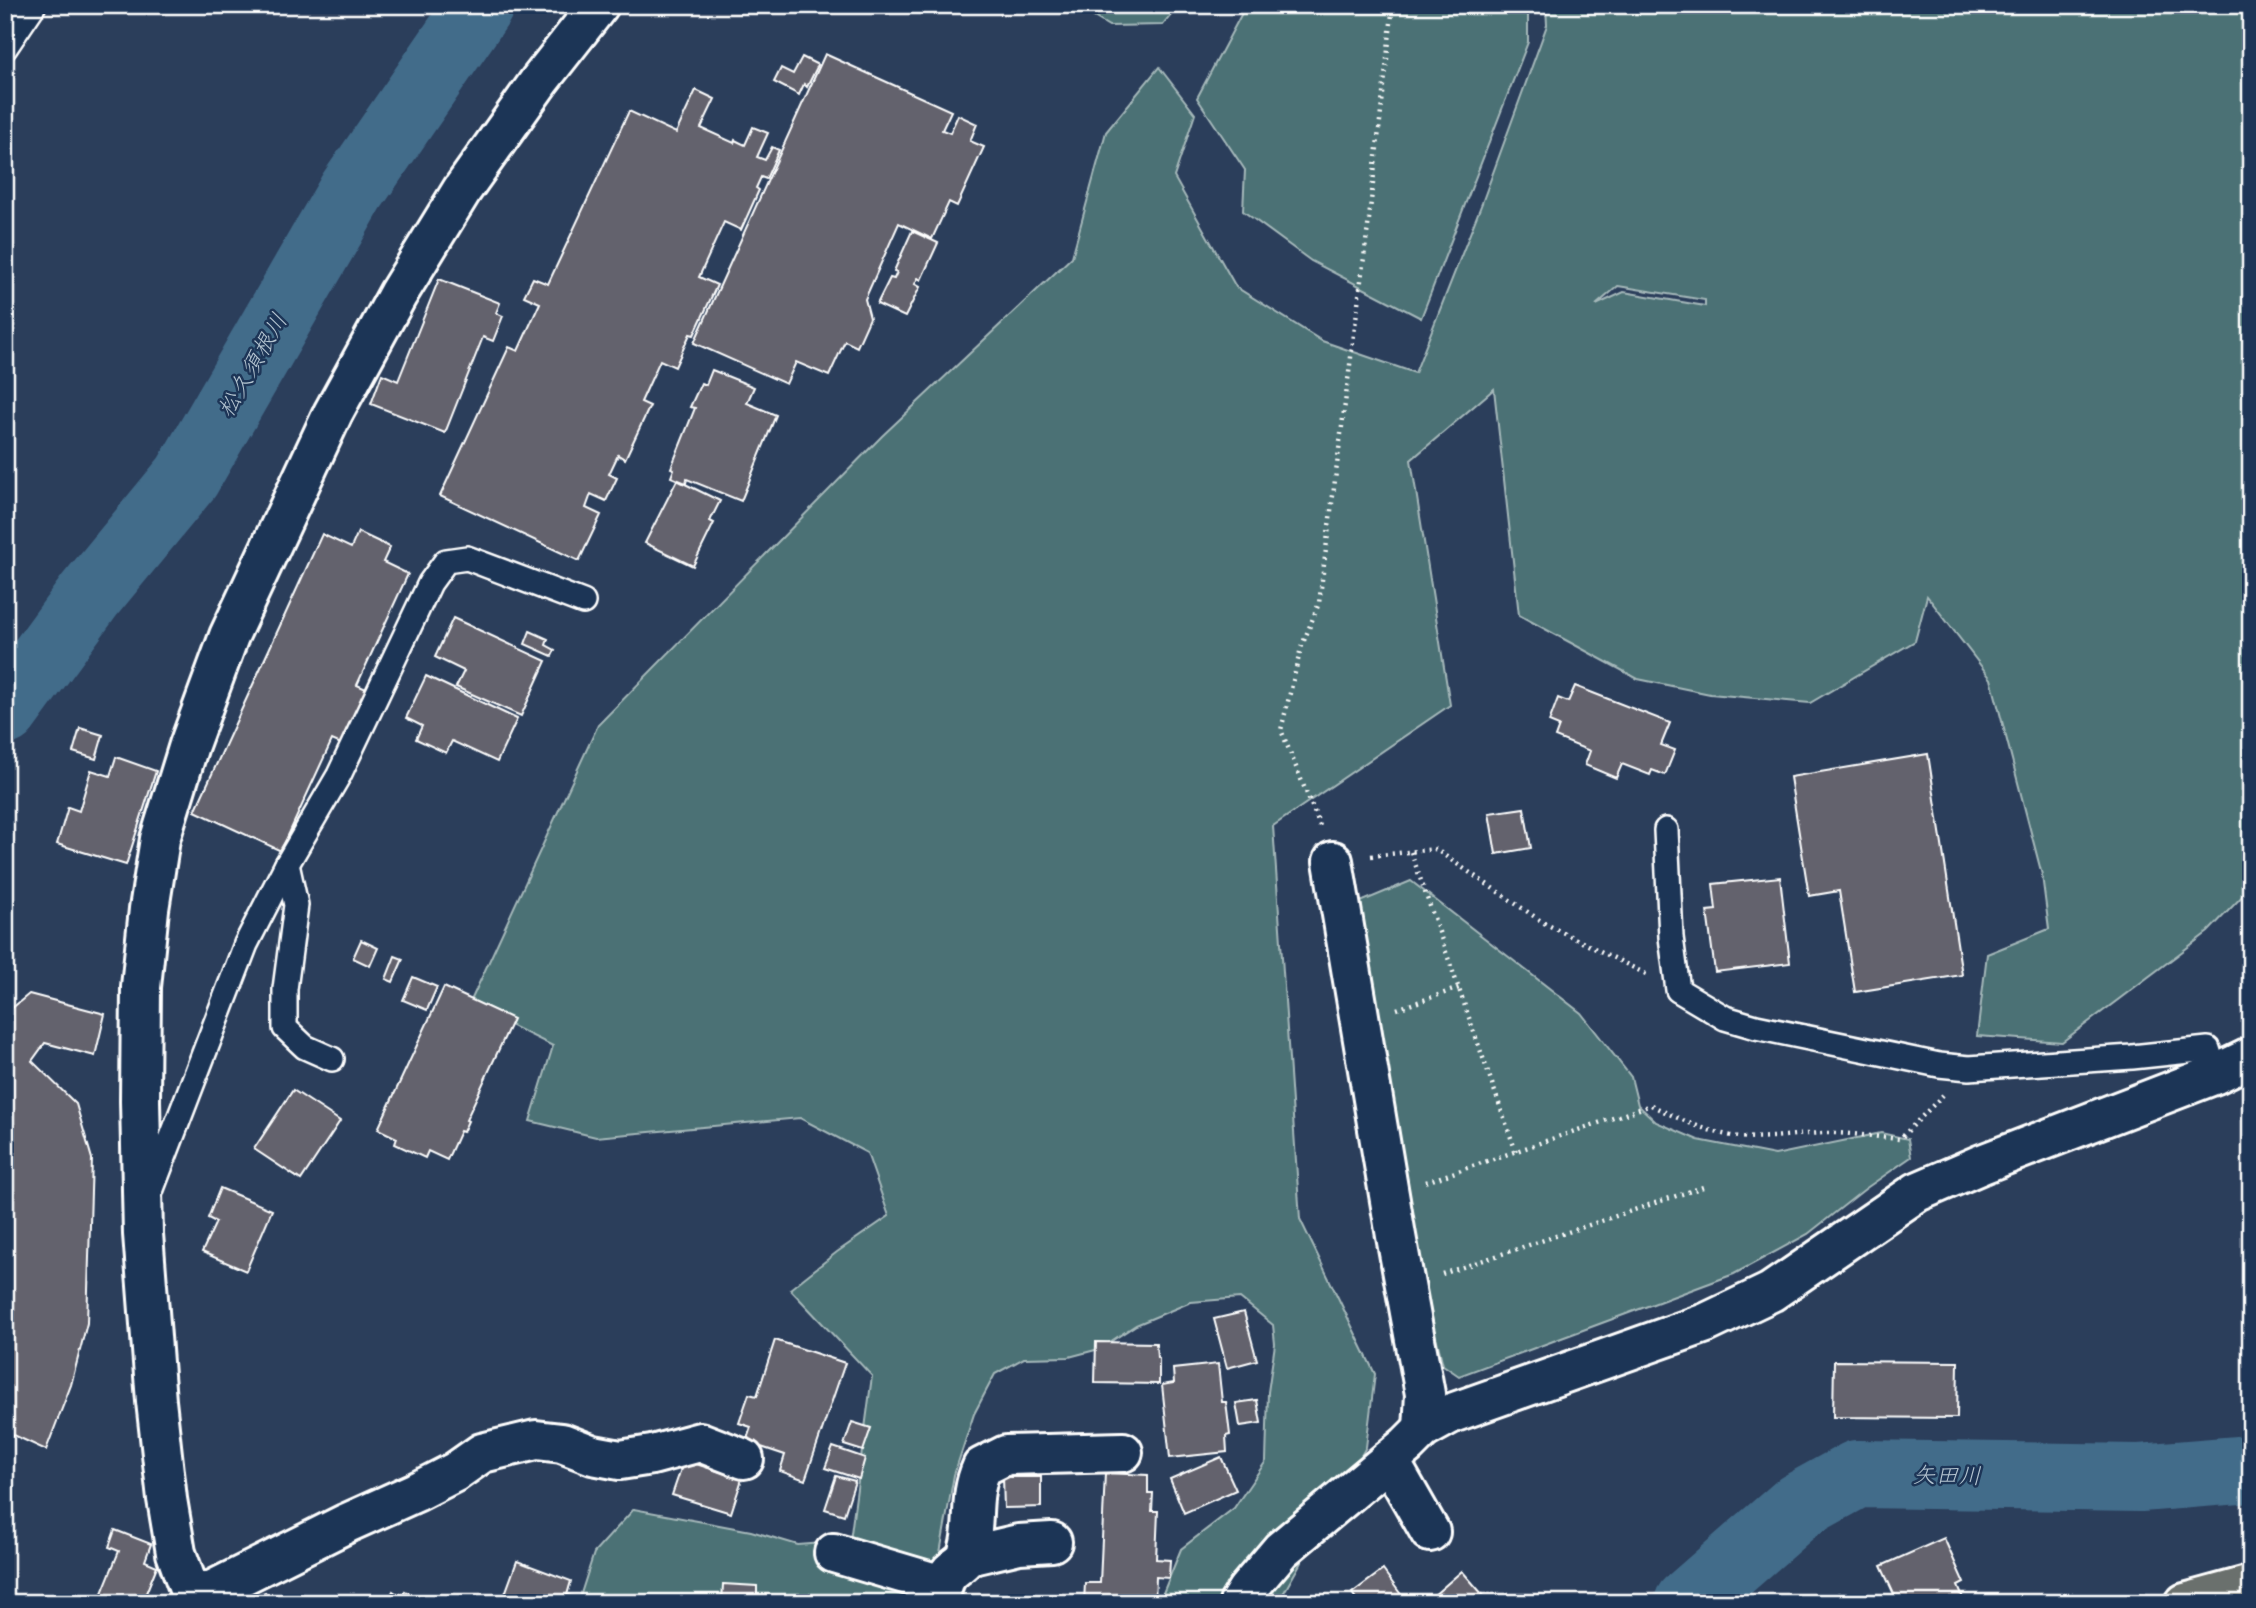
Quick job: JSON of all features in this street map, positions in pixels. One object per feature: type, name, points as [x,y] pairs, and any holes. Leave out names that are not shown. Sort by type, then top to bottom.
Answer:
[{"type":"main road","points":[[2185,1603],[2251,1585]]},
{"type":"street","points":[[599,5],[540,80],[462,190],[398,294],[334,414],[229,635],[189,745],[160,839],[141,987],[143,1213],[156,1401],[176,1553],[193,1601],[455,1472],[482,1453],[536,1440],[562,1443],[593,1455],[620,1460],[652,1455],[700,1442],[744,1459]]},
{"type":"street","points":[[1333,861],[1425,1394],[1423,1429]]},
{"type":"street","points":[[1239,1603],[1281,1550],[1407,1446],[1423,1429],[1452,1413],[1706,1323],[1771,1292],[1917,1192],[1982,1164],[2216,1074],[2251,1057]]},
{"type":"street","points":[[968,1556],[975,1481],[982,1466],[1006,1455],[1123,1452]]},
{"type":"street","points":[[1389,1460],[1430,1532]]},
{"type":"street","points":[[834,1553],[941,1594],[950,1573],[968,1556],[1019,1544],[1052,1542]]},
{"type":"lane","points":[[5,48],[34,5]]},
{"type":"lane","points":[[143,1213],[246,944],[287,863],[339,775],[430,583],[446,561],[467,558],[583,601]]},
{"type":"lane","points":[[1666,830],[1671,937],[1678,990],[1725,1018],[1756,1027],[1938,1065],[1969,1068],[2208,1049],[2216,1074]]},
{"type":"lane","points":[[287,863],[296,905],[285,989],[285,1028],[305,1047],[332,1059]]},
{"type":"path","points":[[1393,5],[1369,219],[1319,603],[1301,648],[1281,730],[1297,764],[1333,861],[1435,849],[1544,923],[1678,990]]},
{"type":"path","points":[[1425,5],[1536,13]]},
{"type":"path","points":[[1411,852],[1516,1152]]},
{"type":"path","points":[[1395,1010],[1459,988]]},
{"type":"path","points":[[1389,1194],[1651,1105],[1695,1126],[1732,1136],[1757,1138],[1832,1133],[1900,1139],[1969,1068]]},
{"type":"path","points":[[1405,1287],[1706,1186]]},
{"type":"green space","points":[[1074,5],[1179,5],[1163,25],[1109,26]]},
{"type":"green space","points":[[1243,5],[1528,5],[1528,42],[1421,318],[1311,261],[1243,211],[1245,170],[1197,98],[1242,13]]},
{"type":"green space","points":[[1546,5],[2251,5],[2251,887],[2208,932],[2062,1042],[1977,1036],[1987,954],[2049,929],[2042,875],[1991,679],[1927,596],[1915,641],[1810,703],[1710,694],[1638,679],[1519,615],[1494,389],[1411,460],[1450,705],[1273,826],[1300,1219],[1375,1374],[1366,1447],[1278,1603],[1159,1603],[1181,1549],[1234,1508],[1266,1461],[1268,1392],[1275,1344],[1273,1325],[1240,1298],[1191,1302],[1136,1325],[1099,1349],[1069,1357],[1024,1358],[995,1374],[974,1414],[954,1475],[931,1603],[578,1603],[594,1553],[634,1509],[751,1531],[798,1545],[850,1541],[872,1376],[790,1289],[889,1216],[867,1153],[800,1118],[596,1137],[530,1121],[553,1046],[469,1005],[598,725],[882,436],[1072,257],[1106,132],[1159,67],[1195,114],[1174,177],[1236,287],[1322,341],[1415,373],[1482,203],[1547,25]],"holes":[[[1618,286],[1705,300],[1705,306],[1624,292],[1596,305]]]},
{"type":"green space","points":[[1411,881],[1581,1013],[1631,1077],[1638,1105],[1656,1122],[1698,1140],[1775,1155],[1881,1133],[1908,1139],[1911,1157],[1808,1234],[1734,1274],[1459,1376],[1443,1365],[1337,936],[1358,903]]},
{"type":"building","points":[[825,54],[951,111],[942,130],[950,133],[958,115],[977,124],[970,141],[984,147],[957,206],[949,202],[932,239],[899,223],[865,299],[870,318],[857,347],[845,341],[829,376],[796,362],[786,384],[694,343]]},
{"type":"building","points":[[802,57],[818,65],[807,87],[804,84],[799,95],[774,82],[781,68],[793,74]]},
{"type":"building","points":[[696,90],[715,99],[701,128],[745,145],[753,127],[768,133],[757,157],[765,160],[772,147],[779,150],[766,179],[761,177],[756,188],[759,190],[741,230],[724,222],[699,277],[717,285],[694,335],[690,334],[675,367],[660,360],[641,402],[650,406],[625,459],[618,455],[609,474],[617,478],[606,501],[591,494],[586,508],[601,515],[579,561],[440,496],[509,347],[518,351],[540,303],[524,296],[533,278],[548,284],[629,111],[676,133]]},
{"type":"building","points":[[912,231],[938,243],[921,280],[918,278],[915,284],[920,287],[905,317],[877,304],[890,278],[894,279],[897,272],[894,271]]},
{"type":"building","points":[[439,279],[500,303],[496,313],[503,316],[493,341],[483,337],[445,433],[371,404],[382,374],[398,381]]},
{"type":"building","points":[[712,370],[754,387],[747,403],[776,415],[741,501],[687,479],[686,483],[671,477],[674,469],[671,468],[695,408],[690,407],[701,383],[706,385]]},
{"type":"building","points":[[677,480],[720,501],[710,521],[714,523],[693,566],[645,543]]},
{"type":"building","points":[[358,532],[390,547],[383,562],[408,574],[357,685],[373,692],[348,747],[332,740],[281,851],[195,811],[322,534],[351,548]]},
{"type":"building","points":[[453,618],[546,661],[521,716],[456,687],[464,671],[435,657]]},
{"type":"building","points":[[530,631],[548,639],[546,645],[555,650],[552,656],[525,644]]},
{"type":"building","points":[[426,676],[517,719],[497,762],[452,741],[446,753],[416,739],[422,726],[406,718]]},
{"type":"building","points":[[1575,686],[1670,723],[1661,745],[1675,750],[1665,775],[1652,770],[1650,775],[1622,764],[1616,778],[1585,765],[1590,751],[1555,737],[1559,726],[1549,722],[1558,698],[1568,702]]},
{"type":"building","points":[[80,728],[103,735],[96,759],[73,752]]},
{"type":"building","points":[[1928,754],[1962,975],[1855,992],[1839,891],[1809,896],[1790,777]]},
{"type":"building","points":[[116,757],[156,771],[126,865],[57,844],[68,807],[79,811],[91,770],[110,776]]},
{"type":"building","points":[[1524,808],[1531,848],[1496,854],[1489,813]]},
{"type":"building","points":[[1780,877],[1790,963],[1715,972],[1707,911],[1716,910],[1713,884]]},
{"type":"building","points":[[361,940],[378,948],[370,966],[353,958]]},
{"type":"building","points":[[395,956],[403,959],[393,982],[386,979]]},
{"type":"building","points":[[413,977],[437,987],[427,1010],[403,1000]]},
{"type":"building","points":[[444,987],[513,1019],[466,1120],[468,1121],[463,1132],[460,1131],[447,1160],[428,1151],[425,1158],[395,1144],[397,1138],[378,1129]]},
{"type":"building","points":[[29,994],[105,1014],[95,1056],[45,1043],[32,1061],[76,1104],[92,1159],[87,1323],[71,1385],[46,1450],[5,1431],[5,1014]]},
{"type":"building","points":[[293,1090],[340,1121],[301,1180],[254,1149]]},
{"type":"building","points":[[220,1188],[272,1210],[246,1271],[202,1252],[216,1222],[208,1218]]},
{"type":"building","points":[[1244,1312],[1257,1360],[1227,1368],[1214,1319]]},
{"type":"building","points":[[775,1340],[845,1363],[805,1480],[780,1471],[785,1455],[746,1442],[751,1427],[739,1423],[749,1394],[757,1396]]},
{"type":"building","points":[[1096,1342],[1156,1343],[1159,1384],[1095,1383]]},
{"type":"building","points":[[1834,1361],[1958,1362],[1957,1418],[1833,1417]]},
{"type":"building","points":[[1218,1364],[1222,1402],[1226,1402],[1230,1435],[1226,1436],[1227,1452],[1170,1458],[1162,1385],[1174,1383],[1173,1369]]},
{"type":"building","points":[[1257,1400],[1261,1423],[1240,1426],[1236,1403]]},
{"type":"building","points":[[852,1422],[871,1428],[863,1451],[844,1445]]},
{"type":"building","points":[[833,1447],[865,1458],[859,1479],[825,1468]]},
{"type":"building","points":[[1221,1457],[1236,1490],[1184,1513],[1170,1479]]},
{"type":"building","points":[[684,1460],[742,1479],[731,1513],[672,1495]]},
{"type":"building","points":[[1105,1473],[1148,1475],[1148,1493],[1153,1493],[1152,1511],[1158,1511],[1156,1559],[1170,1560],[1169,1578],[1156,1577],[1155,1603],[1084,1603],[1085,1583],[1100,1583]]},
{"type":"building","points":[[836,1476],[855,1481],[844,1515],[825,1509]]},
{"type":"building","points":[[1003,1477],[1041,1477],[1041,1507],[1004,1508]]},
{"type":"building","points":[[115,1530],[151,1544],[145,1561],[157,1566],[142,1603],[98,1603],[119,1551],[109,1547]]},
{"type":"building","points":[[1944,1538],[1964,1583],[1958,1586],[1965,1603],[1898,1603],[1881,1566]]},
{"type":"building","points":[[517,1561],[571,1581],[567,1595],[575,1597],[573,1603],[497,1603],[498,1600],[502,1602]]},
{"type":"building","points":[[1383,1570],[1402,1596],[1393,1603],[1359,1603],[1352,1593]]},
{"type":"building","points":[[1462,1571],[1490,1603],[1425,1603]]},
{"type":"building","points":[[723,1584],[757,1586],[757,1603],[722,1603]]},
{"type":"building","points":[[393,1591],[402,1597],[405,1591],[424,1603],[387,1603]]},
{"type":"building","points":[[265,1592],[270,1603],[244,1602]]},
{"type":"building","points":[[1839,1593],[1843,1603],[1818,1603]]},
{"type":"waterway","name":"松久須根川","points":[[5,711],[90,595],[187,477],[352,191],[480,5]]},
{"type":"waterway","name":"矢田川","points":[[1688,1603],[1799,1506],[1857,1474],[2140,1478],[2251,1469]]}]
